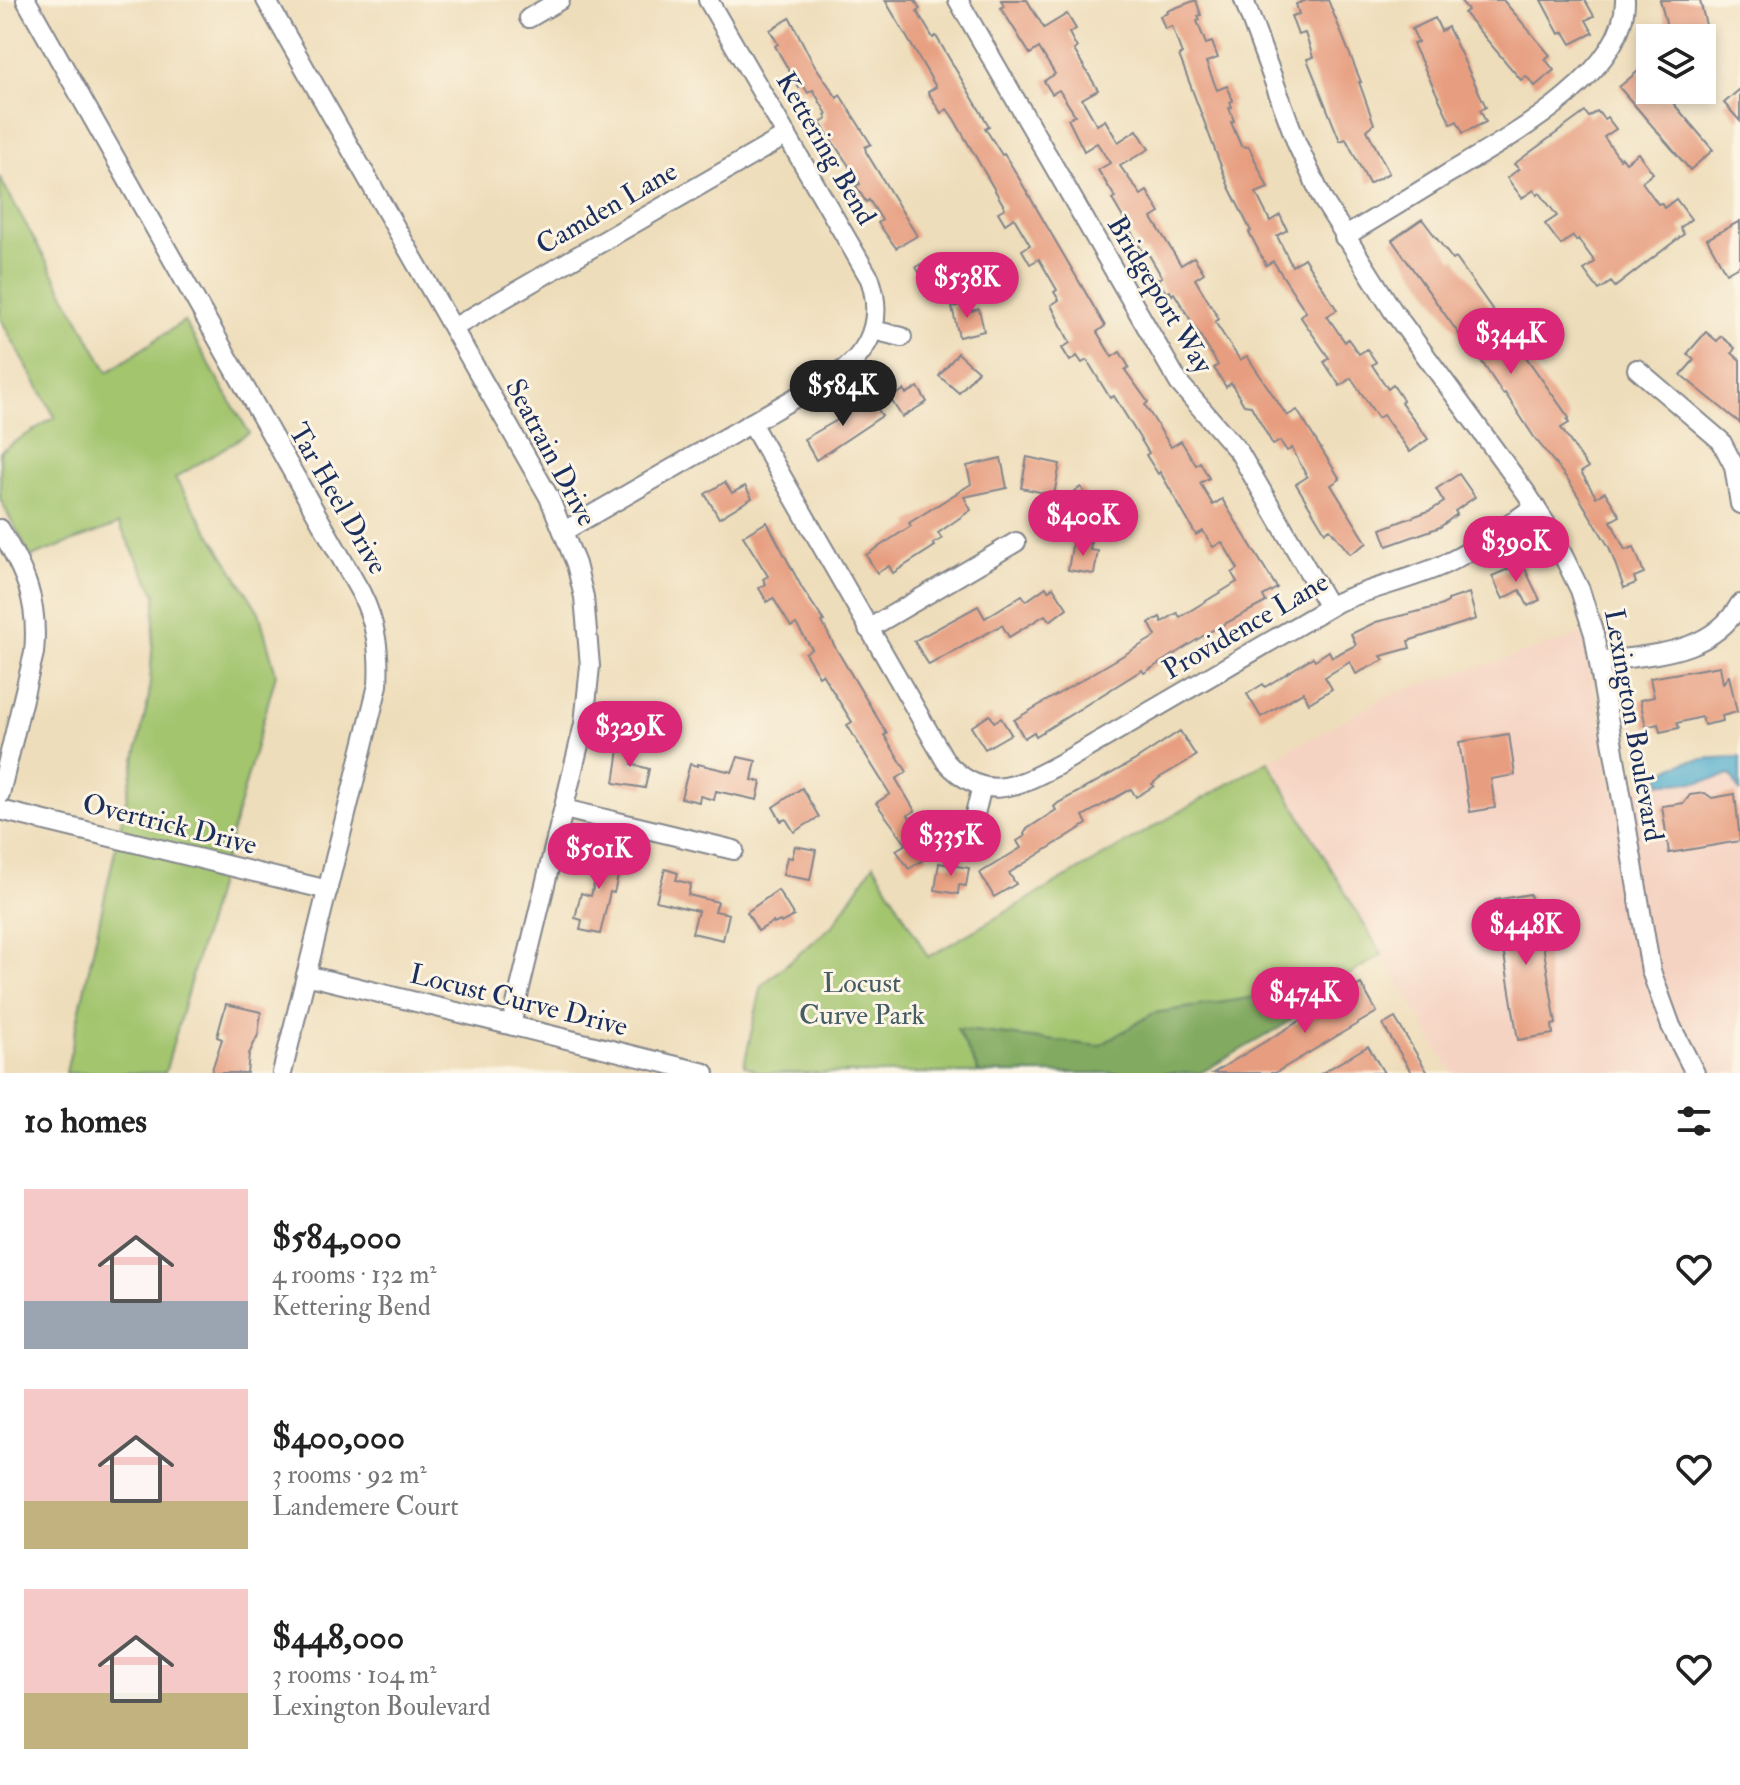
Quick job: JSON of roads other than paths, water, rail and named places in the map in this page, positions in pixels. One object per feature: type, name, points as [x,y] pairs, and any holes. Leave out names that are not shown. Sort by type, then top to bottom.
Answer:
[{"type":"street","name":"Tar Heel Drive","points":[[26,0],[369,610],[376,634],[378,685],[328,890],[314,977],[282,1073]]},
{"type":"street","name":"Seatrain Drive","points":[[266,0],[549,497],[564,531],[584,597],[590,666],[584,724],[511,1025]]},
{"type":"street","points":[[529,18],[560,0]]},
{"type":"street","name":"Kettering Bend","points":[[708,0],[870,279],[876,297],[873,330]]},
{"type":"street","name":"Bridgeport Way","points":[[958,0],[1179,383],[1239,452],[1329,607]]},
{"type":"street","name":"Lexington Boulevard","points":[[1244,0],[1297,144],[1344,237],[1393,311],[1535,506],[1564,555],[1580,590],[1594,634],[1651,971],[1671,1026],[1695,1070]]},
{"type":"street","points":[[1344,237],[1490,150],[1552,108],[1614,42],[1622,24],[1625,0]]},
{"type":"street","name":"Camden Lane","points":[[453,328],[787,135]]},
{"type":"street","points":[[564,531],[845,369],[867,346],[873,330],[902,337]]},
{"type":"street","points":[[1637,369],[1721,441],[1734,466],[1740,504]]},
{"type":"street","points":[[751,423],[946,762],[963,778],[982,786],[974,818]]},
{"type":"street","name":"Providence Lane","points":[[982,786],[1006,789],[1025,783],[1329,607],[1361,592],[1443,565],[1478,546],[1535,506]]},
{"type":"street","points":[[0,529],[29,584],[36,630],[34,653],[0,794]]},
{"type":"street","points":[[868,629],[1016,542]]},
{"type":"street","points":[[1599,662],[1691,646],[1717,632],[1740,604]]},
{"type":"street","points":[[564,809],[734,850]]},
{"type":"street","name":"Overtrick Drive","points":[[0,810],[328,890]]},
{"type":"street","name":"Locust Curve Drive","points":[[314,977],[705,1073]]},
{"type":"water","points":[[1740,757],[1740,793],[1731,775],[1700,782],[1660,783],[1660,777],[1667,770],[1686,762]]},
{"type":"park label","name":"Locust Curve Park","points":[[862,998]]}]
